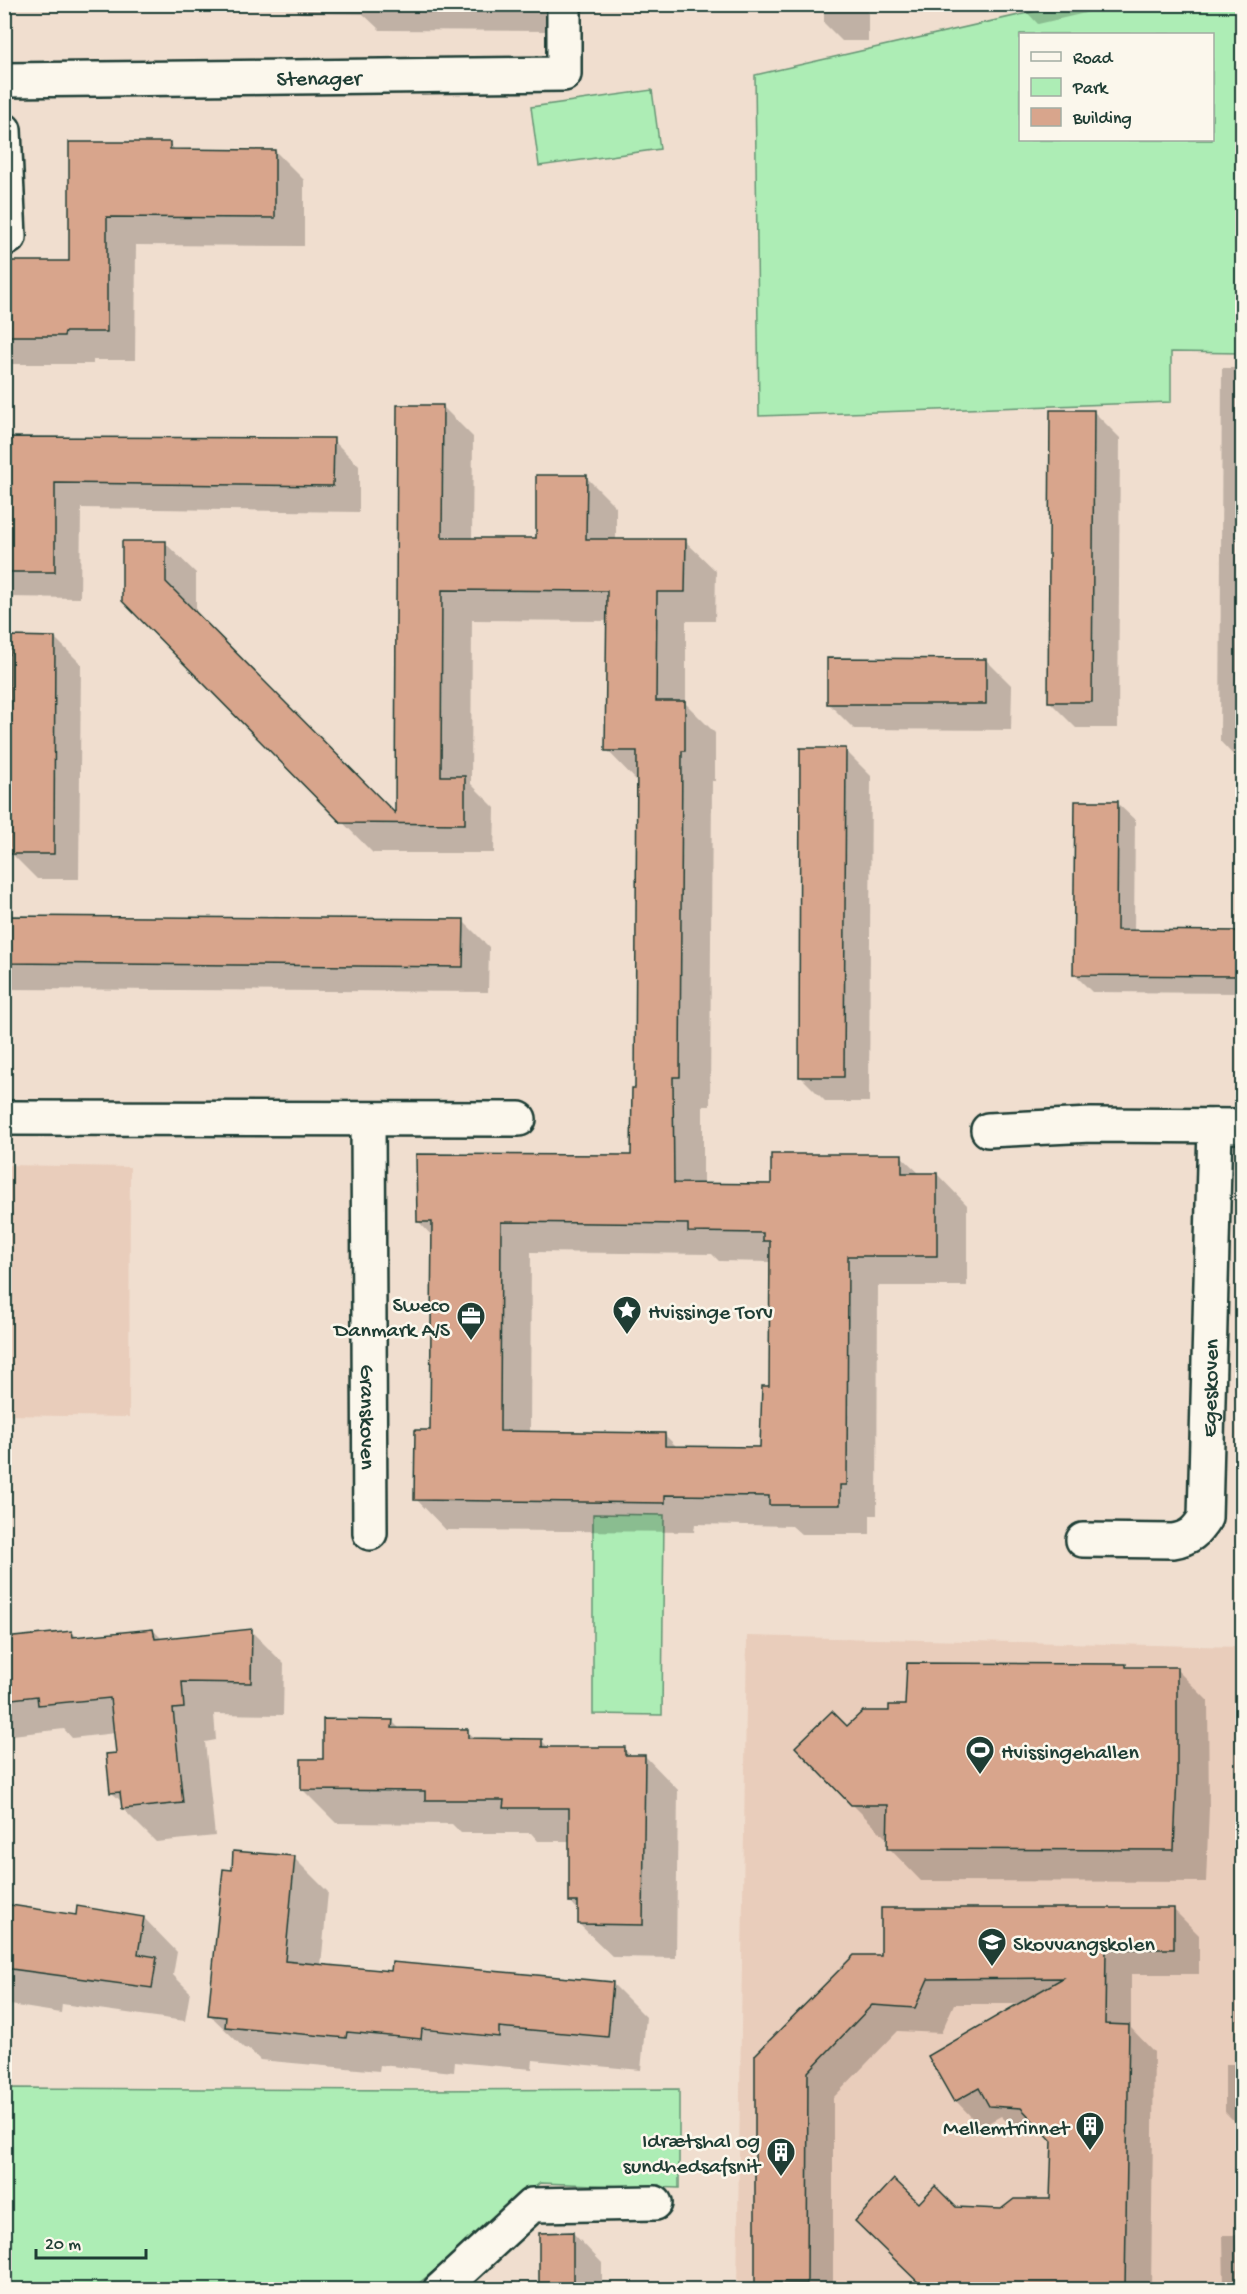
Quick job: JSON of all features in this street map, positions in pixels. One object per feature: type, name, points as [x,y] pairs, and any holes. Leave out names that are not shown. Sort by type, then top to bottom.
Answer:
[{"type":"street","name":"Stenager","points":[[4,80],[564,74],[564,4]]},
{"type":"street","points":[[4,130],[9,237]]},
{"type":"street","points":[[4,1118],[519,1119]]},
{"type":"street","name":"Granskoven","points":[[368,1120],[370,1533]]},
{"type":"street","name":"Egeskoven","points":[[988,1130],[1091,1125],[1229,1126],[1205,1518],[1197,1531],[1187,1538],[1173,1541],[1083,1540]]},
{"type":"street","points":[[440,2289],[532,2205],[656,2204]]},
{"type":"shaded area","points":[[5,1165],[130,1167],[129,1417],[5,1415]]},
{"type":"shaded area","name":"Skovvangskolen","points":[[747,1636],[1242,1647],[1242,2289],[737,2290]]},
{"type":"green space","points":[[1063,5],[1242,5],[1242,353],[1171,352],[1171,402],[759,416],[755,75]]},
{"type":"green space","points":[[652,90],[660,149],[539,166],[531,107]]},
{"type":"green space","points":[[593,1514],[664,1515],[662,1715],[593,1714]]},
{"type":"green space","points":[[5,2088],[679,2089],[679,2188],[540,2183],[412,2289],[31,2288],[5,2290]]},
{"type":"building","points":[[69,142],[170,142],[170,149],[275,150],[275,218],[107,217],[107,332],[65,332],[64,336],[4,336],[4,261],[69,261]]},
{"type":"building","points":[[397,405],[443,405],[442,538],[536,538],[536,475],[587,475],[586,539],[686,539],[685,592],[657,592],[656,701],[685,701],[685,751],[682,751],[680,1077],[673,1077],[674,1183],[771,1184],[771,1154],[902,1154],[902,1173],[937,1173],[937,1256],[848,1256],[847,1485],[840,1485],[840,1505],[769,1505],[769,1496],[665,1495],[665,1503],[414,1500],[415,1430],[430,1430],[432,1222],[417,1222],[416,1154],[631,1155],[632,1088],[635,1088],[637,751],[605,751],[607,591],[442,590],[441,776],[465,776],[465,824],[341,823],[122,601],[122,541],[166,541],[166,582],[395,813]],"holes":[[[501,1222],[688,1224],[688,1232],[763,1233],[763,1241],[770,1241],[769,1386],[762,1386],[760,1447],[665,1446],[665,1433],[500,1431]]]},
{"type":"building","points":[[1050,410],[1094,410],[1092,702],[1048,702]]},
{"type":"building","points":[[4,437],[334,438],[333,486],[55,483],[55,572],[4,572]]},
{"type":"building","points":[[10,636],[55,637],[54,854],[9,854]]},
{"type":"building","points":[[827,658],[986,659],[986,704],[827,704]]},
{"type":"building","points":[[800,748],[846,748],[844,1077],[799,1077]]},
{"type":"building","points":[[1075,801],[1118,801],[1117,930],[1242,931],[1242,976],[1073,975]]},
{"type":"building","points":[[4,916],[464,919],[463,967],[4,963]]},
{"type":"building","points":[[153,1629],[155,1639],[252,1629],[251,1683],[182,1682],[184,1708],[173,1709],[183,1803],[122,1809],[120,1792],[110,1793],[106,1754],[116,1753],[110,1698],[38,1705],[37,1696],[4,1700],[4,1638],[72,1631],[73,1637]]},
{"type":"building","name":"Hvissingehallen","points":[[907,1663],[1126,1664],[1126,1667],[1177,1667],[1174,1850],[887,1849],[888,1805],[851,1805],[795,1747],[832,1711],[847,1726],[863,1711],[889,1711],[889,1705],[905,1705]]},
{"type":"building","points":[[323,1719],[393,1720],[392,1728],[468,1729],[468,1738],[542,1739],[542,1747],[625,1747],[625,1755],[645,1755],[643,1925],[578,1924],[578,1902],[569,1902],[569,1808],[503,1808],[504,1800],[425,1800],[425,1791],[301,1790],[301,1759],[323,1759]]},
{"type":"building","points":[[233,1851],[295,1856],[285,1961],[391,1971],[392,1962],[613,1982],[608,2037],[499,2027],[499,2037],[422,2029],[421,2039],[347,2032],[346,2038],[225,2027],[226,2017],[208,2015],[223,1869],[232,1870]]},
{"type":"building","points":[[4,1904],[76,1915],[77,1906],[144,1917],[138,1954],[157,1957],[152,1988],[4,1968]]},
{"type":"building","points":[[881,1908],[1174,1908],[1174,1949],[1106,1949],[1105,2024],[1129,2025],[1125,2289],[924,2288],[855,2221],[894,2179],[919,2203],[935,2186],[956,2207],[1001,2209],[1014,2199],[1050,2199],[1052,2141],[1021,2108],[989,2106],[979,2088],[954,2102],[928,2056],[1063,1978],[928,1979],[915,2008],[872,2005],[808,2072],[807,2283],[755,2283],[755,2055],[854,1955],[881,1955]]},
{"type":"building","points":[[573,2232],[573,2289],[539,2289],[539,2233]]},
{"type":"place","name":"Hvissinge Torv","points":[[627,1336]]},
{"type":"place","name":"Sweco Danmark A/S","points":[[471,1342]]},
{"type":"place","name":"Hvissingehallen","points":[[980,1776]]},
{"type":"place","name":"Skovvangskolen","points":[[992,1968]]},
{"type":"place","name":"Mellemtrinnet","points":[[1090,2152]]},
{"type":"place","name":"Idrætshal og sundhedsafsnit","points":[[781,2178]]}]
